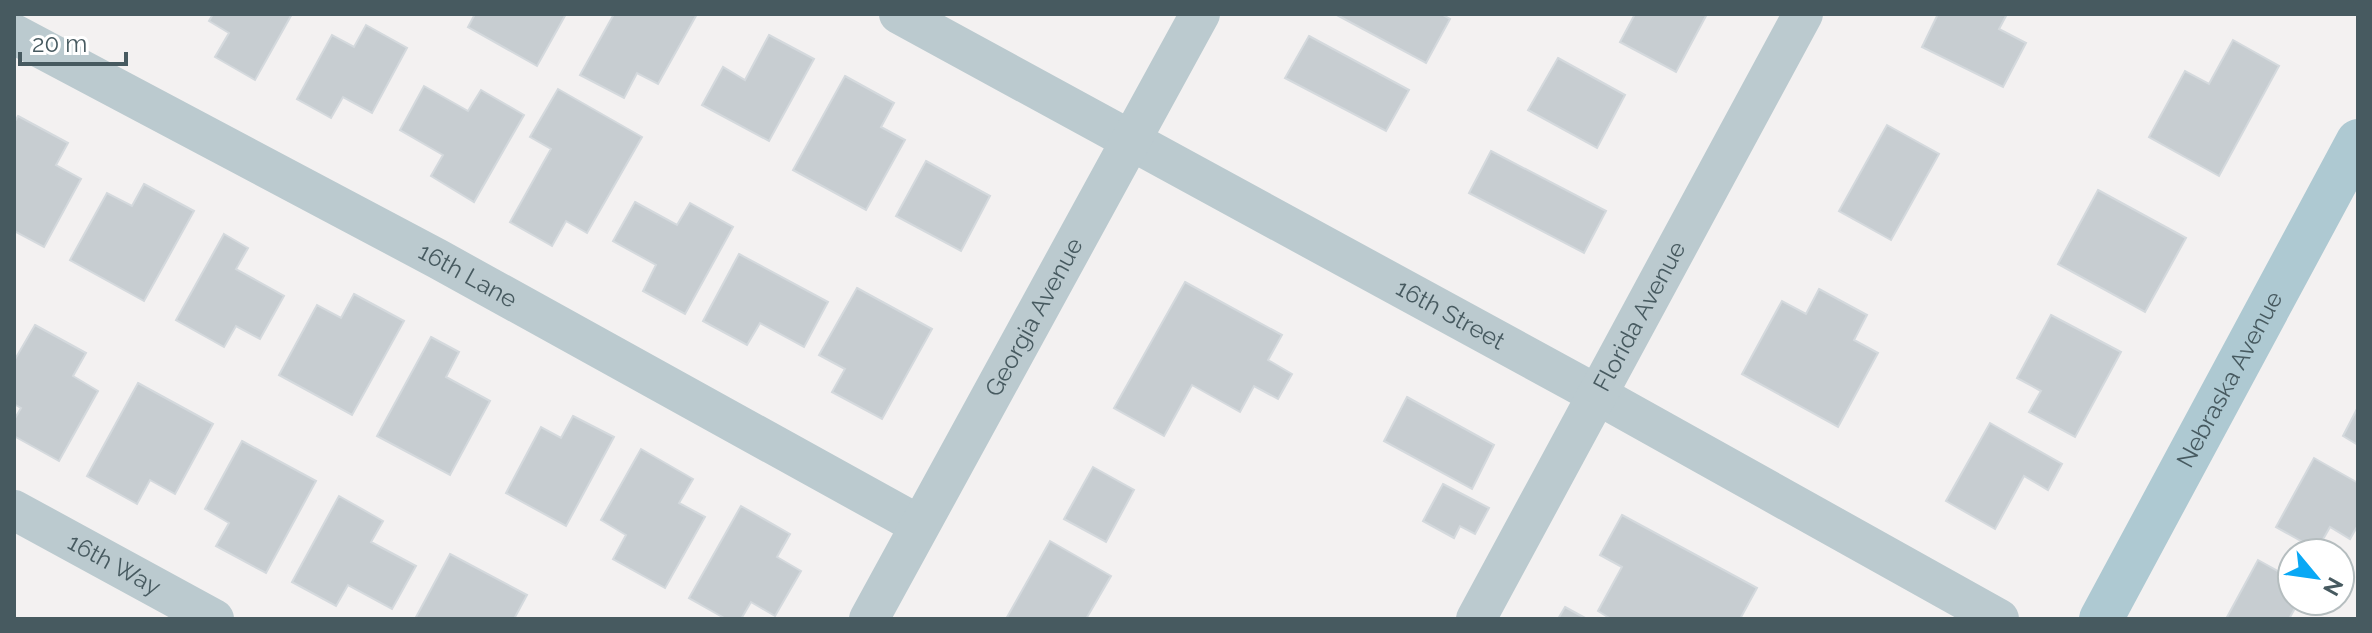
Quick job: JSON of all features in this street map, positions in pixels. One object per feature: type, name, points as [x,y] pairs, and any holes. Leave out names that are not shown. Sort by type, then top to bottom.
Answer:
[{"type":"main road","name":"Nebraska Avenue","points":[[2101,619],[2358,141]]},
{"type":"street","name":"16th Street","points":[[899,14],[1596,394],[1999,619]]},
{"type":"street","name":"Georgia Avenue","points":[[869,619],[1200,14]]},
{"type":"street","name":"Florida Avenue","points":[[1476,619],[1803,14]]},
{"type":"street","name":"16th Lane","points":[[14,34],[438,259],[919,525]]},
{"type":"street","name":"16th Way","points":[[14,510],[214,619]]},
{"type":"building","points":[[213,14],[292,14],[255,80],[215,57],[229,33],[209,21]]},
{"type":"building","points":[[475,14],[566,14],[537,66],[468,27]]},
{"type":"building","points":[[614,14],[697,14],[658,84],[637,73],[624,98],[580,75]]},
{"type":"building","points":[[1335,14],[1441,14],[1450,19],[1426,63]]},
{"type":"building","points":[[1635,14],[1707,14],[1676,72],[1620,42]]},
{"type":"building","points":[[1938,14],[2007,14],[1999,29],[2026,43],[2003,87],[1922,47]]},
{"type":"building","points":[[366,25],[407,48],[372,113],[343,97],[331,118],[297,99],[332,35],[354,47]]},
{"type":"building","points":[[769,35],[814,59],[769,141],[702,105],[723,67],[745,80]]},
{"type":"building","points":[[1309,36],[1409,90],[1386,131],[1285,78]]},
{"type":"building","points":[[2233,40],[2279,66],[2219,176],[2149,137],[2185,71],[2209,84]]},
{"type":"building","points":[[1558,58],[1625,95],[1597,148],[1528,110]]},
{"type":"building","points":[[845,76],[894,103],[881,127],[905,140],[866,210],[793,170]]},
{"type":"building","points":[[424,86],[468,111],[481,90],[524,115],[474,202],[431,176],[443,155],[400,130]]},
{"type":"building","points":[[558,89],[642,137],[587,233],[566,221],[552,246],[510,222],[551,149],[530,137]]},
{"type":"building","points":[[18,116],[68,143],[56,165],[81,179],[44,247],[14,231],[14,123]]},
{"type":"building","points":[[1887,125],[1939,154],[1891,240],[1839,211]]},
{"type":"building","points":[[1491,151],[1606,211],[1584,253],[1469,193]]},
{"type":"building","points":[[926,161],[990,196],[961,251],[896,216]]},
{"type":"building","points":[[144,184],[194,211],[144,301],[70,260],[107,193],[132,206]]},
{"type":"building","points":[[2098,190],[2186,238],[2145,312],[2058,264]]},
{"type":"building","points":[[635,202],[677,225],[690,203],[733,227],[685,314],[643,291],[656,265],[613,241]]},
{"type":"building","points":[[224,234],[248,248],[236,269],[284,296],[260,339],[236,326],[224,347],[176,320]]},
{"type":"building","points":[[739,254],[828,302],[804,347],[760,323],[747,345],[703,321]]},
{"type":"building","points":[[1185,282],[1282,335],[1268,360],[1292,374],[1278,399],[1254,386],[1240,412],[1192,385],[1164,436],[1114,408]]},
{"type":"building","points":[[857,288],[932,329],[882,419],[832,392],[845,369],[819,355]]},
{"type":"building","points":[[1819,289],[1867,315],[1854,340],[1878,353],[1838,427],[1742,374],[1782,301],[1806,314]]},
{"type":"building","points":[[354,294],[404,321],[352,415],[279,375],[317,305],[341,318]]},
{"type":"building","points":[[2051,315],[2121,352],[2075,437],[2029,412],[2041,391],[2017,378]]},
{"type":"building","points":[[35,325],[86,353],[73,376],[98,391],[59,461],[14,436],[14,420],[21,408],[14,404],[14,361]]},
{"type":"building","points":[[431,337],[459,352],[446,377],[490,401],[450,475],[377,436]]},
{"type":"building","points":[[138,383],[213,424],[175,494],[150,480],[137,504],[87,476]]},
{"type":"building","points":[[1407,397],[1494,445],[1472,489],[1384,441]]},
{"type":"building","points":[[2358,407],[2358,445],[2343,436]]},
{"type":"building","points":[[573,416],[614,437],[566,526],[506,493],[541,427],[561,438]]},
{"type":"building","points":[[1990,423],[2062,464],[2048,490],[2024,476],[1995,529],[1946,501]]},
{"type":"building","points":[[242,441],[316,481],[266,573],[216,546],[229,523],[205,509]]},
{"type":"building","points":[[641,449],[693,479],[679,503],[705,517],[665,588],[613,559],[626,535],[601,520]]},
{"type":"building","points":[[2314,458],[2358,483],[2358,525],[2351,537],[2330,527],[2324,537],[2294,537],[2276,527]]},
{"type":"building","points":[[1093,467],[1134,490],[1106,542],[1064,519]]},
{"type":"building","points":[[1443,484],[1489,508],[1475,534],[1460,526],[1454,538],[1423,521]]},
{"type":"building","points":[[339,496],[383,521],[371,542],[416,566],[392,609],[348,585],[336,606],[292,582]]},
{"type":"building","points":[[741,506],[790,534],[777,557],[801,571],[775,616],[751,602],[741,619],[726,619],[689,598]]},
{"type":"building","points":[[1622,515],[1757,588],[1740,619],[1611,619],[1598,611],[1622,567],[1600,555]]},
{"type":"building","points":[[1050,541],[1111,576],[1086,619],[1006,619]]},
{"type":"building","points":[[450,554],[527,595],[514,619],[415,619]]},
{"type":"building","points":[[2258,560],[2276,570],[2276,617],[2289,619],[2226,619]]},
{"type":"building","points":[[1565,607],[1587,619],[1558,619]]}]
